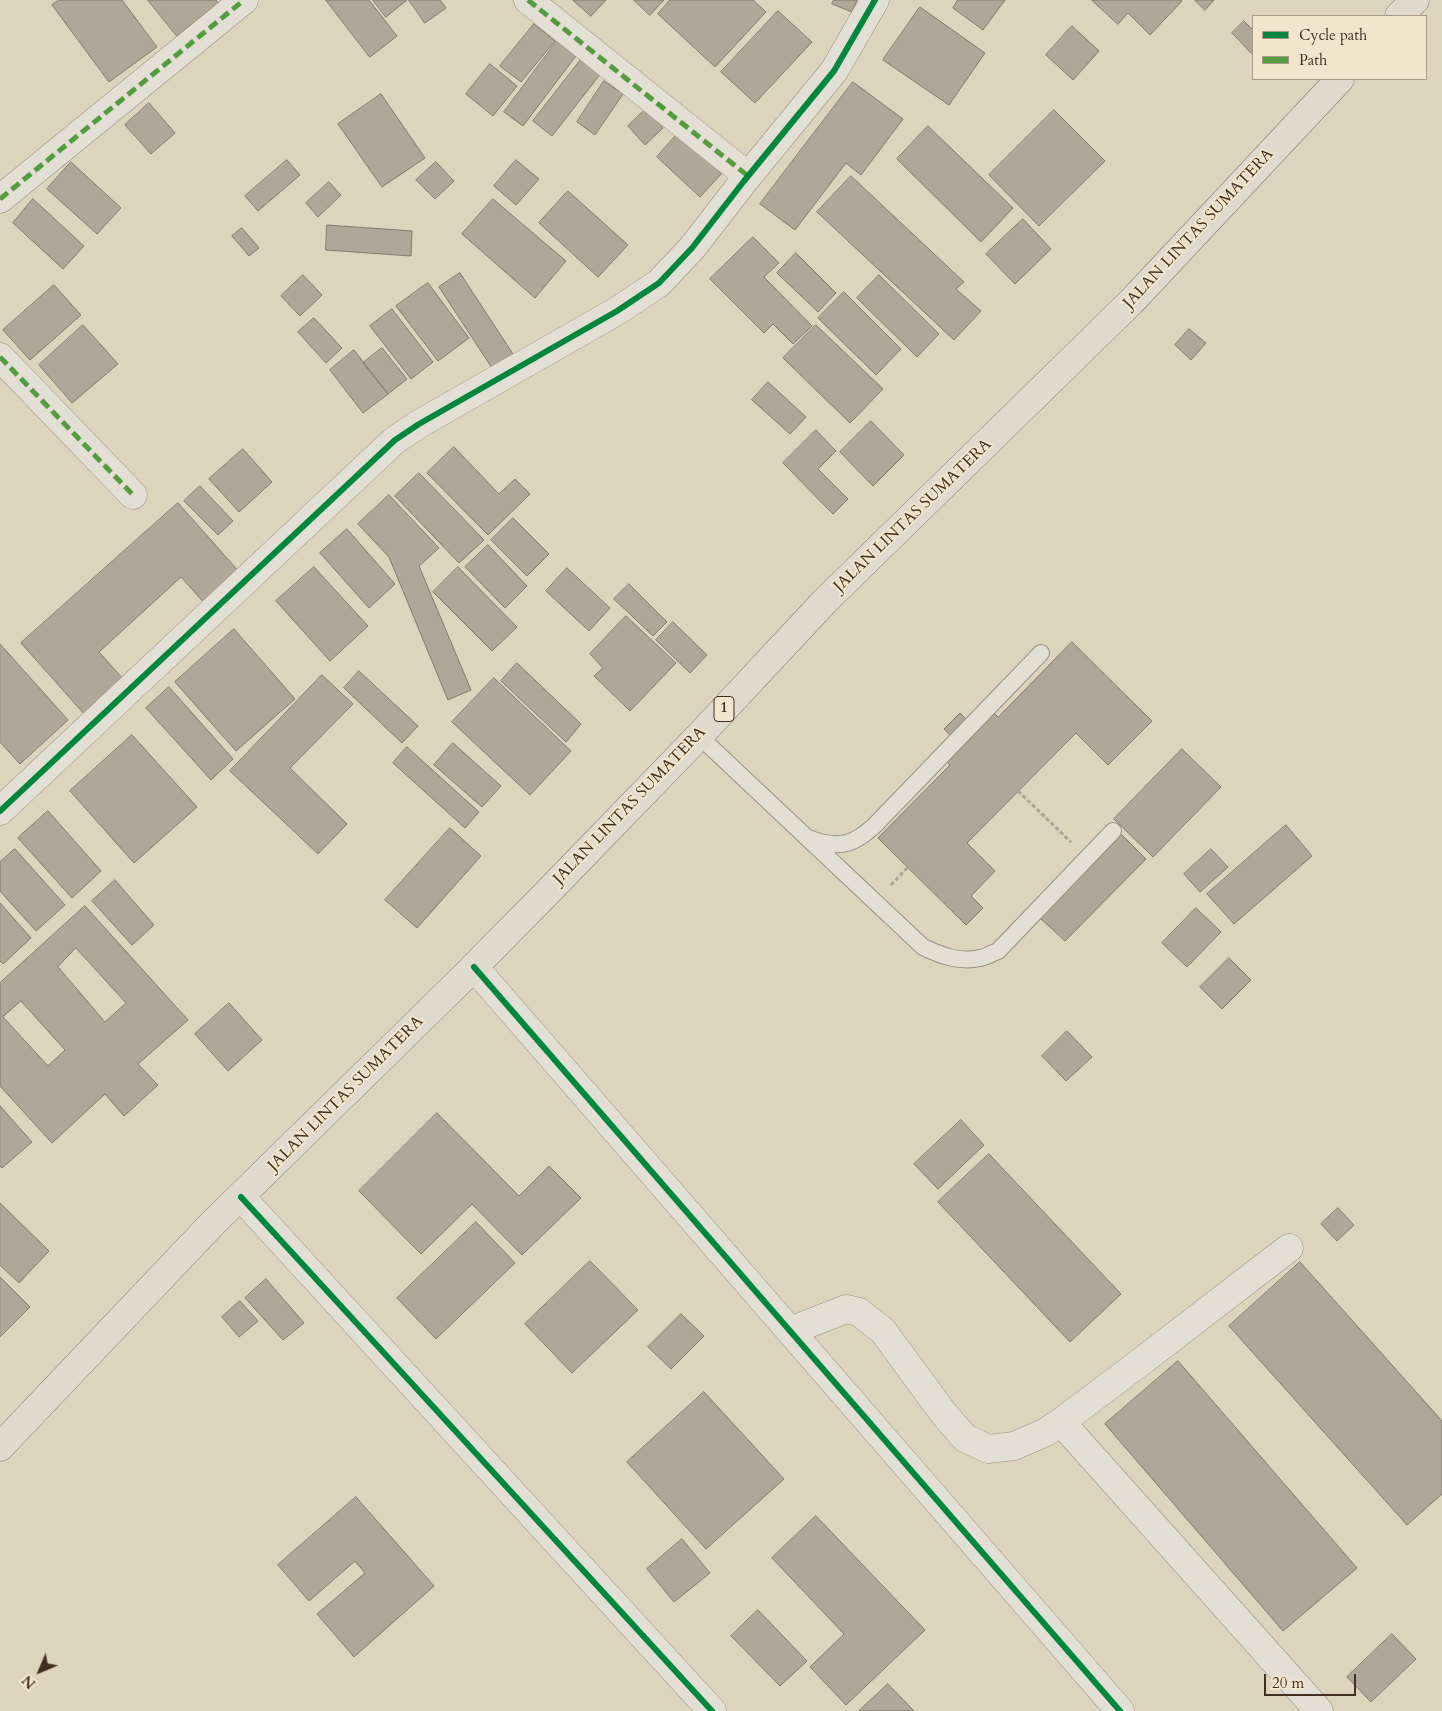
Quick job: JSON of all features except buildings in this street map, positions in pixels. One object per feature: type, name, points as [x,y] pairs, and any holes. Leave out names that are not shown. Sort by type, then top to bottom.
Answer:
[{"type":"highway","points":[[1400,15],[1415,0]]},
{"type":"highway","name":"JALAN LINTAS SUMATERA","points":[[0,1447],[106,1337],[178,1258],[474,967],[699,736],[825,601],[1132,301],[1339,80]]},
{"type":"street","points":[[0,199],[244,0]]},
{"type":"street","points":[[528,0],[748,176]]},
{"type":"street","points":[[0,811],[395,440],[419,424],[617,311],[659,284],[692,248],[834,71],[875,0]]},
{"type":"street","points":[[0,357],[133,495]]},
{"type":"street","points":[[474,967],[1120,1711]]},
{"type":"street","points":[[241,1197],[712,1711]]},
{"type":"street","points":[[790,1330],[846,1308],[859,1312],[883,1331],[944,1414],[965,1438],[988,1449],[1014,1446],[1046,1432],[1061,1422],[1289,1248]]},
{"type":"street","points":[[1061,1422],[1319,1711]]},
{"type":"lane","points":[[806,838],[821,843],[838,844],[857,839],[874,826],[1041,653]]},
{"type":"lane","points":[[699,736],[923,947],[942,956],[960,959],[980,958],[998,951],[1113,831]]},
{"type":"path","points":[[1018,791],[1087,858]]},
{"type":"marked path","points":[[0,199],[244,0]]},
{"type":"marked path","points":[[528,0],[748,176]]},
{"type":"marked path","points":[[0,357],[133,495]]},
{"type":"cycle path","points":[[0,811],[395,440],[419,424],[617,311],[659,283],[692,248],[834,71],[875,0]]},
{"type":"cycle path","points":[[474,967],[1120,1711]]},
{"type":"cycle path","points":[[241,1197],[712,1711]]}]
